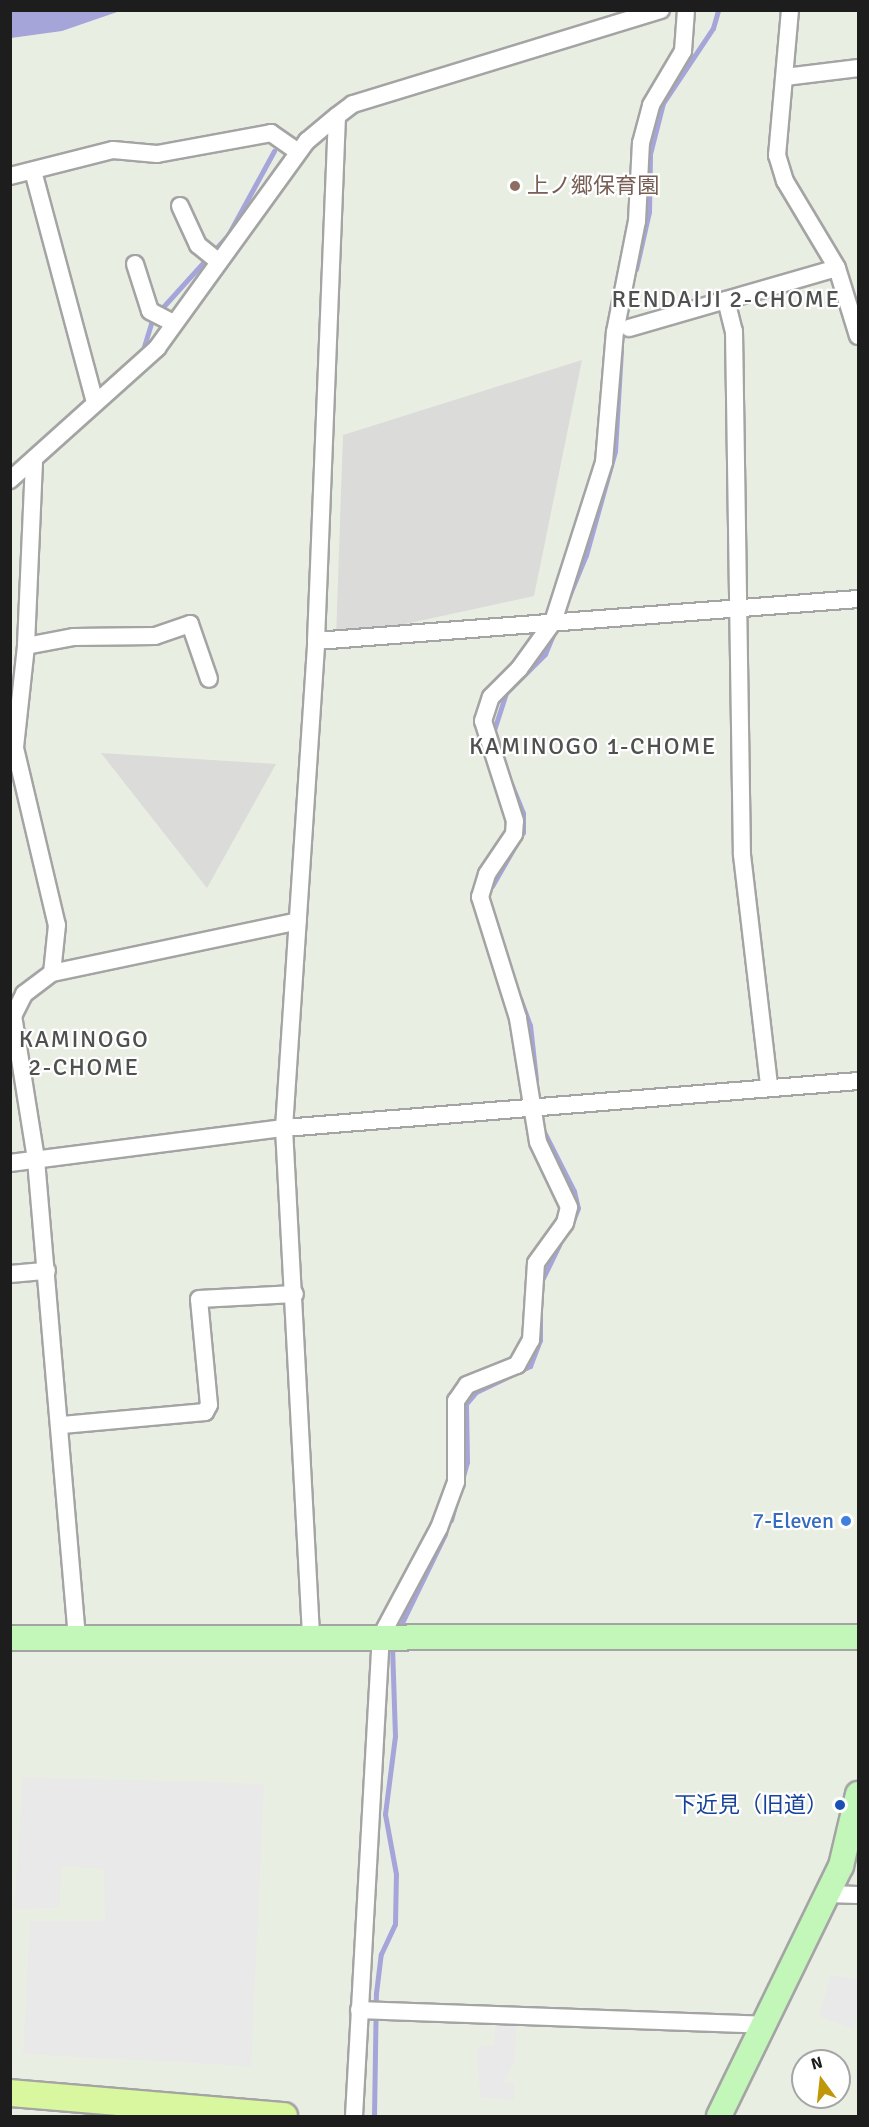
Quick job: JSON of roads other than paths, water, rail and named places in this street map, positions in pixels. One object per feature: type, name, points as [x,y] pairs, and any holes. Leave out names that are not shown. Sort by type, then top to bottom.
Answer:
[{"type":"main road","points":[[10,2093],[284,2116]]},
{"type":"street","points":[[10,480],[34,462],[157,348],[161,317],[298,152],[353,104],[661,10]]},
{"type":"street","points":[[354,2116],[381,1636],[439,1528],[456,1482],[456,1401],[467,1385],[517,1365],[531,1340],[536,1263],[566,1223],[569,1207],[538,1142],[529,1107],[529,1065],[518,1018],[480,897],[515,821],[483,722],[491,697],[519,669],[553,622],[604,462],[615,332],[637,221],[641,143],[651,105],[682,51],[686,10]]},
{"type":"street","points":[[790,10],[785,76],[776,138],[780,168],[837,268],[856,319],[858,336]]},
{"type":"street","points":[[785,76],[858,68]]},
{"type":"street","points":[[311,1635],[296,1294],[284,1128],[316,641],[337,116]]},
{"type":"street","points":[[10,176],[113,150],[157,154],[271,133],[298,152]]},
{"type":"street","points":[[33,171],[95,404]]},
{"type":"street","points":[[180,206],[212,257]]},
{"type":"street","points":[[135,264],[161,317]]},
{"type":"street","points":[[629,328],[837,268]]},
{"type":"street","points":[[726,300],[734,331],[743,865],[769,1086]]},
{"type":"street","points":[[34,462],[26,646],[15,748],[57,925],[52,973]]},
{"type":"street","points":[[316,641],[738,606],[858,599]]},
{"type":"street","points":[[26,646],[74,637],[155,636],[190,624],[209,679]]},
{"type":"street","points":[[77,1638],[62,1425],[36,1159],[14,1016],[24,994],[52,973],[298,921]]},
{"type":"street","points":[[10,1163],[284,1128],[769,1086],[858,1081]]},
{"type":"street","points":[[10,1274],[47,1271]]},
{"type":"street","points":[[62,1425],[205,1412],[209,1405],[199,1299],[296,1294]]},
{"type":"street","points":[[10,1638],[311,1635],[858,1636]]},
{"type":"street","points":[[719,2116],[828,1894],[858,1794]]},
{"type":"street","points":[[828,1894],[858,1895]]},
{"type":"street","points":[[359,2010],[763,2025]]},
{"type":"water","points":[[10,11],[120,11],[62,31],[11,38]]},
{"type":"waterway","points":[[636,269],[649,212],[650,154],[663,103],[713,28],[718,10]]},
{"type":"waterway","points":[[142,353],[153,318],[228,235],[274,151]]},
{"type":"waterway","points":[[493,733],[506,693],[545,654],[586,555],[615,451],[621,351]]},
{"type":"waterway","points":[[60,425],[90,396]]},
{"type":"waterway","points":[[492,886],[523,832],[523,813],[510,781]]},
{"type":"waterway","points":[[520,998],[530,1025],[536,1079]]},
{"type":"waterway","points":[[543,1130],[574,1191],[578,1208],[569,1230]]},
{"type":"waterway","points":[[542,1280],[559,1245]]},
{"type":"waterway","points":[[451,1520],[467,1462],[466,1404],[476,1392],[530,1366],[540,1340],[540,1319]]},
{"type":"waterway","points":[[398,1631],[445,1534]]},
{"type":"waterway","points":[[374,2116],[376,1993],[381,1954],[395,1924],[396,1874],[385,1814],[395,1736],[392,1645]]},
{"type":"place","name":"上ノ郷保育園","points":[[515,186]]},
{"type":"place","name":"7-Eleven","points":[[846,1521]]},
{"type":"place","name":"下近見（旧道）","points":[[840,1805]]},
{"type":"district","name":"RENDAIJI 2-CHOME","points":[[726,300]]},
{"type":"district","name":"KAMINOGO 1-CHOME","points":[[593,747]]},
{"type":"district","name":"KAMINOGO 2-CHOME","points":[[84,1054]]}]
